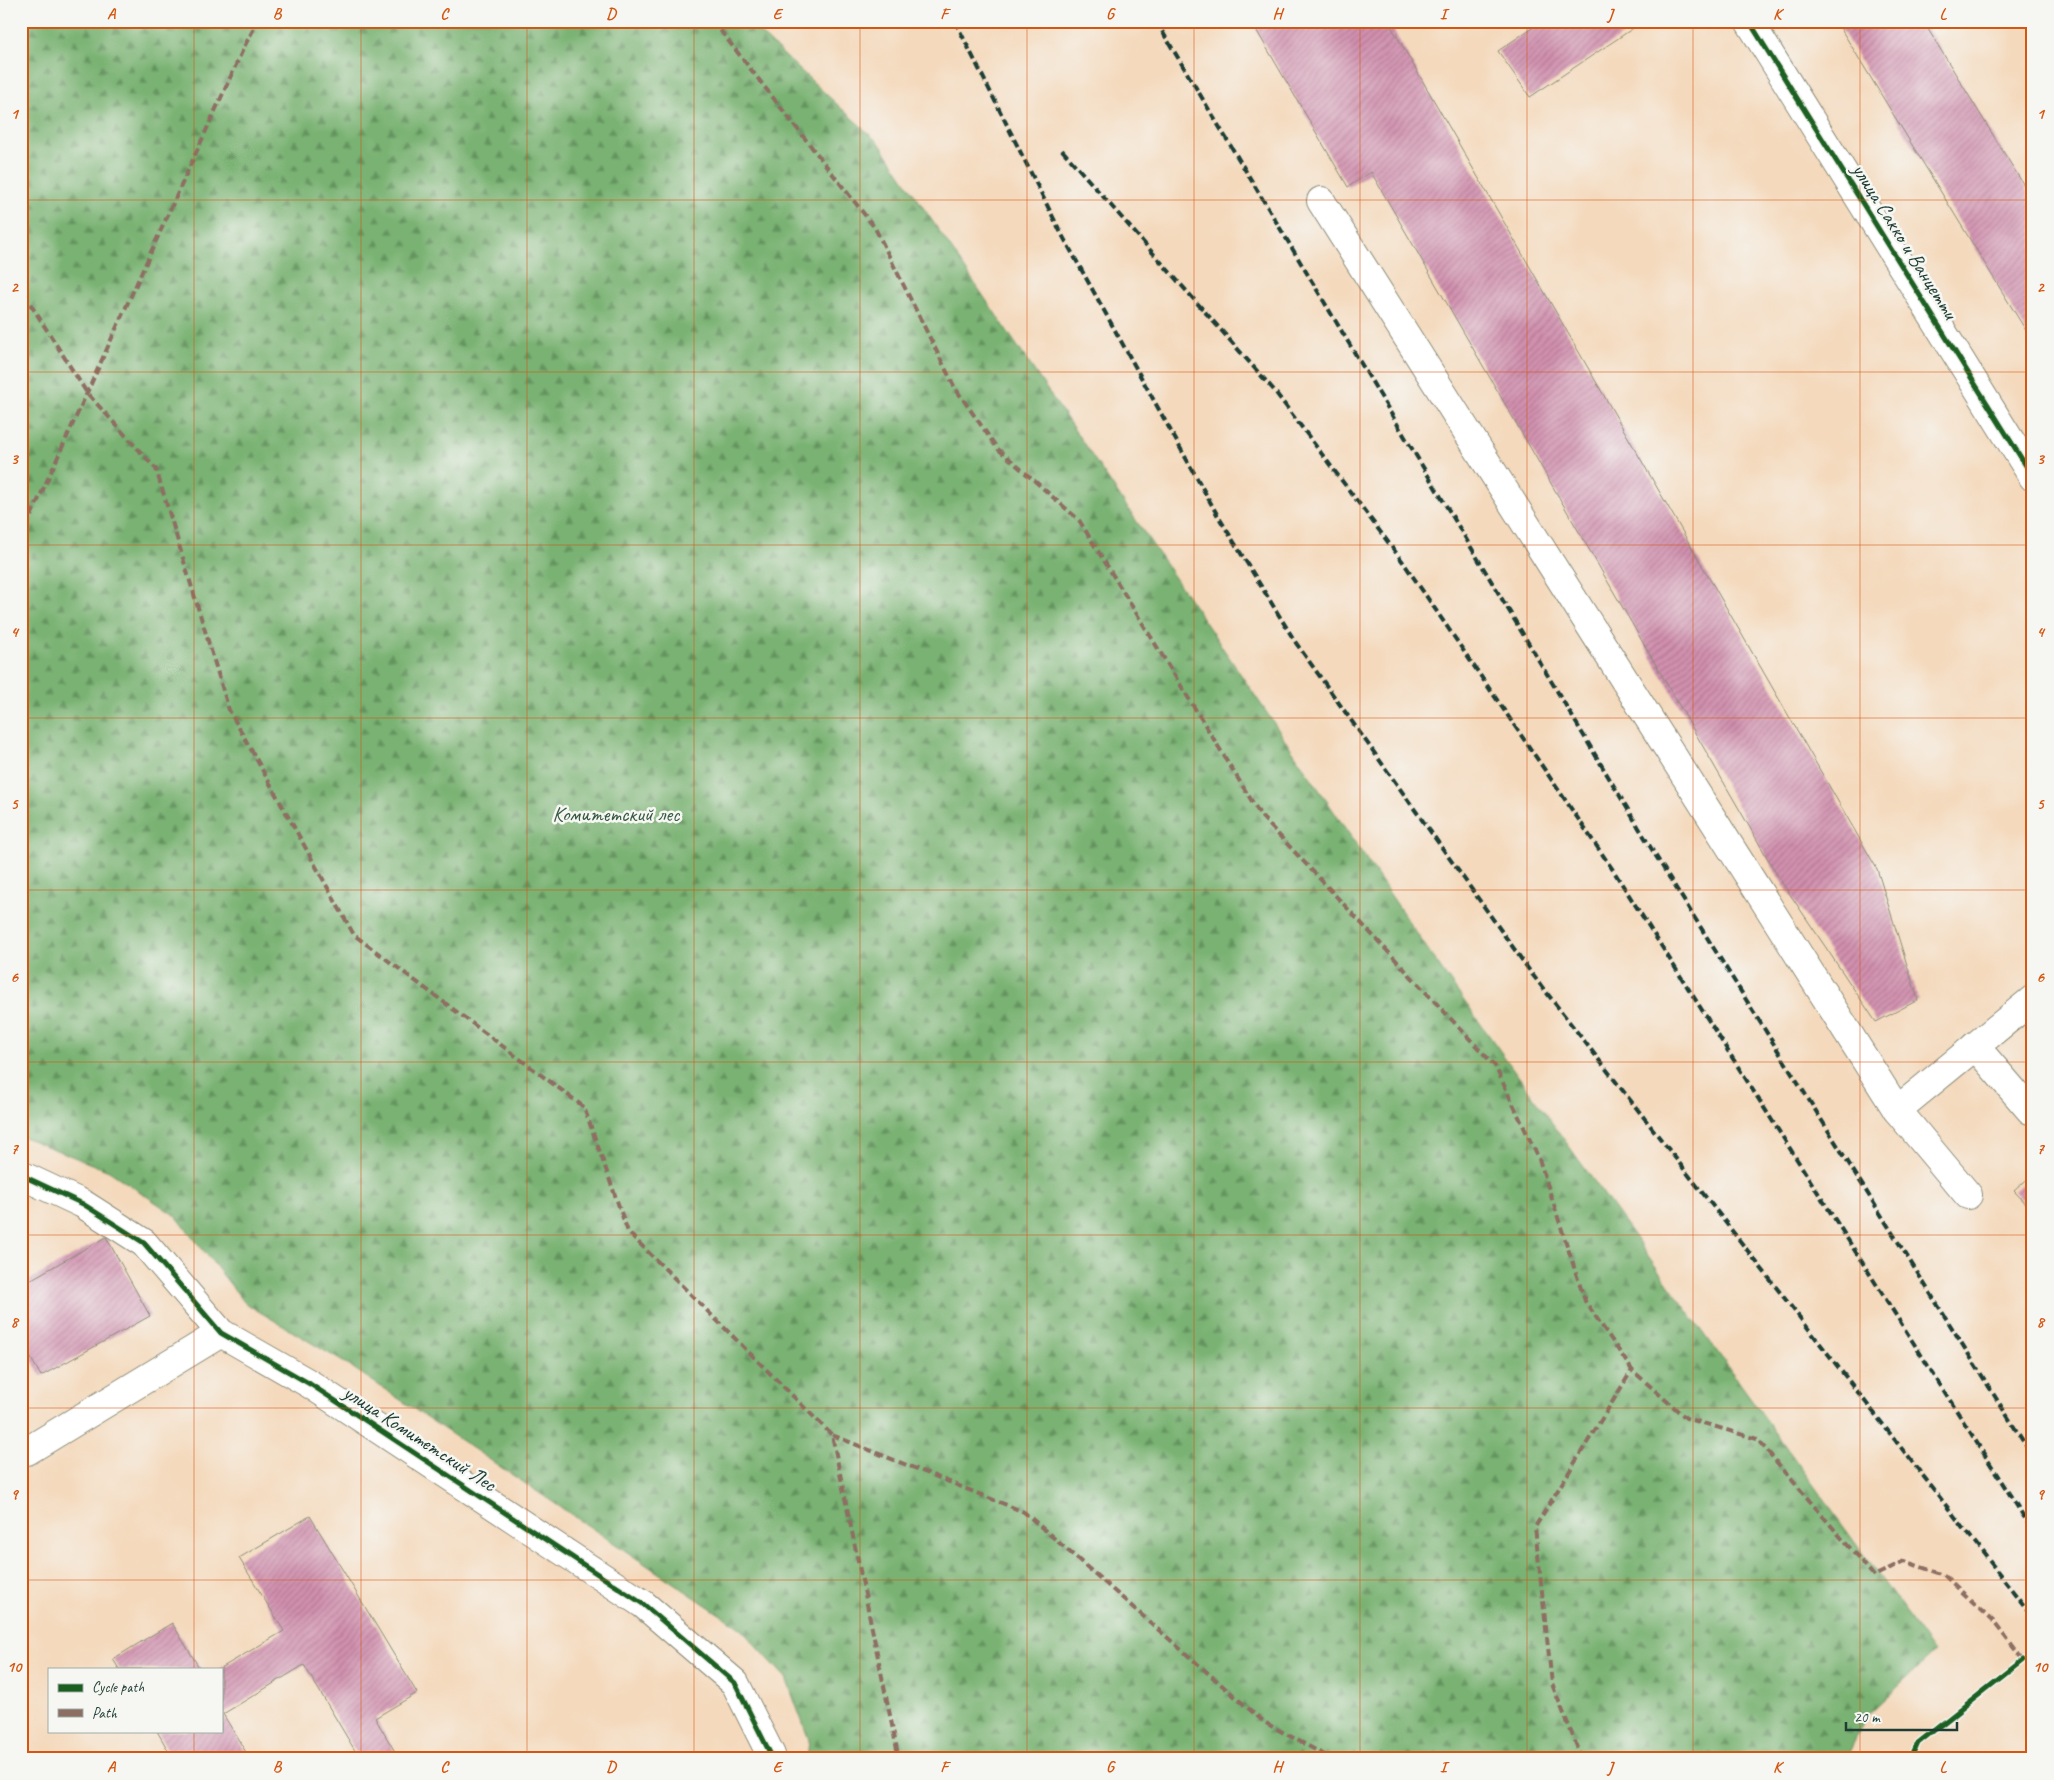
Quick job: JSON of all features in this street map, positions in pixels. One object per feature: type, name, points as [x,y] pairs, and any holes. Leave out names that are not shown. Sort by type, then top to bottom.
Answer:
[{"type":"street","name":"улица Сакко и Ванцетти","points":[[1749,21],[2033,477]]},
{"type":"street","points":[[1321,202],[1897,1110],[1968,1195]]},
{"type":"street","points":[[1897,1110],[2033,1000]]},
{"type":"street","points":[[1975,1046],[2030,1110],[2033,1107]]},
{"type":"street","name":"улица Комитетский Лес","points":[[21,1175],[83,1204],[144,1243],[221,1334],[310,1384],[643,1604],[735,1683],[771,1755],[770,1759]]},
{"type":"street","points":[[21,1451],[27,1451],[221,1334]]},
{"type":"path","points":[[2015,1666],[2033,1652]]},
{"type":"green space","name":"Комитетский лес","points":[[21,21],[747,21],[880,144],[1441,969],[1934,1652],[1867,1715],[1846,1759],[807,1759],[809,1740],[786,1678],[739,1627],[350,1366],[245,1303],[176,1216],[109,1171],[21,1136]]},
{"type":"building","points":[[1251,21],[1388,21],[1877,869],[1918,1000],[1876,1022],[1779,878],[1371,172],[1348,187]]},
{"type":"building","points":[[1542,21],[1631,21],[1635,27],[1530,97],[1498,51]]},
{"type":"building","points":[[1836,21],[1923,21],[2033,200],[2033,342]]},
{"type":"building","points":[[2033,1174],[2033,1211],[2014,1191]]},
{"type":"building","points":[[106,1237],[150,1316],[41,1376],[21,1341],[21,1285]]},
{"type":"building","points":[[310,1516],[417,1693],[375,1718],[397,1755],[390,1759],[360,1759],[304,1665],[223,1714],[250,1759],[173,1759],[158,1732],[222,1732],[221,1668],[284,1631],[239,1558]]},
{"type":"building","points":[[172,1623],[199,1668],[118,1668],[113,1659]]},
{"type":"railway","points":[[955,21],[1061,233],[1218,516],[1296,643],[1532,974],[2033,1617]]},
{"type":"railway","points":[[1156,21],[1654,853],[2033,1457]]},
{"type":"railway","points":[[1062,150],[1273,389],[1403,562],[1613,870],[2033,1531]]},
{"type":"marked path","points":[[21,538],[245,45],[258,21]]},
{"type":"marked path","points":[[713,21],[875,228],[955,388],[997,448],[1079,520],[1261,816],[1495,1066],[1539,1159],[1585,1301],[1632,1370],[1686,1418],[1757,1439],[1874,1576],[1904,1561],[1944,1575],[1993,1621],[2023,1660]]},
{"type":"marked path","points":[[21,282],[24,294],[87,393],[156,469],[229,710],[354,935],[584,1107],[628,1232],[832,1435],[899,1759]]},
{"type":"marked path","points":[[1582,1759],[1552,1684],[1535,1527],[1632,1370]]},
{"type":"marked path","points":[[832,1435],[1024,1512],[1264,1722],[1332,1759]]},
{"type":"cycle path","points":[[1749,21],[2033,477]]},
{"type":"cycle path","points":[[21,1175],[83,1204],[144,1243],[221,1333],[310,1384],[643,1604],[735,1683],[771,1755],[770,1759]]},
{"type":"cycle path","points":[[1911,1759],[1918,1743],[2023,1660]]}]
